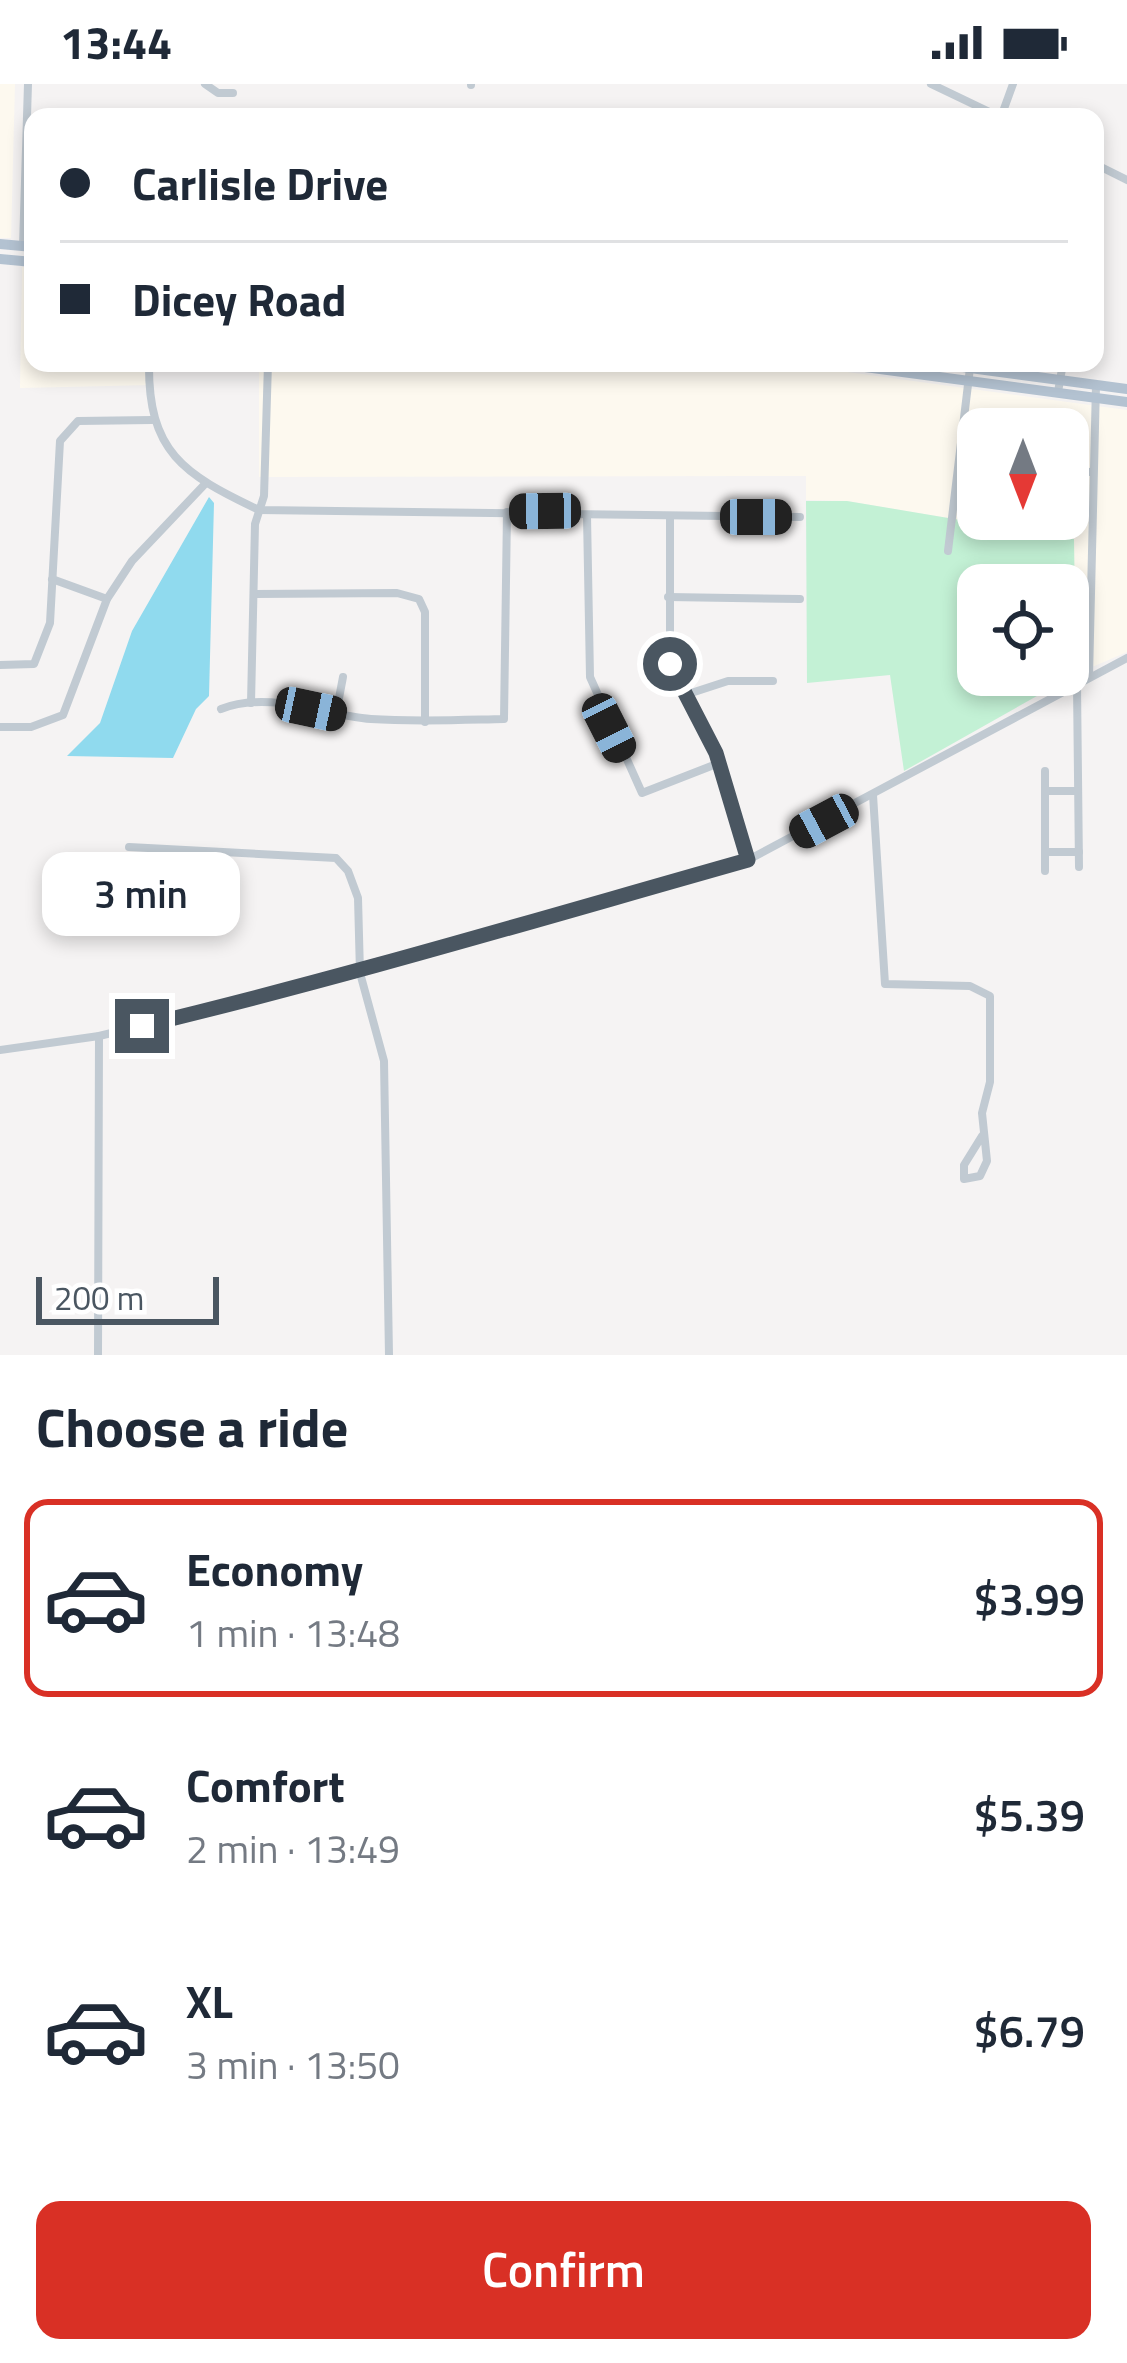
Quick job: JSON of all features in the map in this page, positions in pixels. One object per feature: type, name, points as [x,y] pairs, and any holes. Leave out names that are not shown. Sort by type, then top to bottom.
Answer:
[{"type":"main road","points":[[945,372],[1095,391],[1127,402]]},
{"type":"main road","points":[[962,372],[969,374]]},
{"type":"main road","points":[[1095,391],[1127,389]]},
{"type":"street","points":[[205,84],[218,93],[233,93]]},
{"type":"street","points":[[931,84],[981,108]]},
{"type":"street","points":[[149,372],[152,420],[165,448],[205,484],[259,510],[800,517]]},
{"type":"street","points":[[250,703],[268,372]]},
{"type":"street","points":[[1059,386],[1061,372]]},
{"type":"street","points":[[965,408],[969,374]]},
{"type":"street","points":[[1095,391],[1090,677],[1127,658]]},
{"type":"street","points":[[0,665],[34,664],[50,623],[60,441],[78,421],[152,420]]},
{"type":"street","points":[[948,551],[957,480]]},
{"type":"street","points":[[0,727],[32,728],[63,715],[107,599],[131,561],[205,484]]},
{"type":"street","points":[[221,709],[250,703],[425,722],[504,719],[507,512]]},
{"type":"street","points":[[586,516],[590,677],[642,793],[719,763]]},
{"type":"street","points":[[670,517],[670,664],[719,763],[748,860]]},
{"type":"street","points":[[52,579],[107,599]]},
{"type":"street","points":[[255,594],[397,593],[419,599],[425,612],[425,722]]},
{"type":"street","points":[[668,597],[800,599]]},
{"type":"street","points":[[336,714],[343,677]]},
{"type":"street","points":[[685,695],[728,681],[773,681]]},
{"type":"street","points":[[0,1050],[98,1036],[360,974],[438,946],[748,860],[1057,696]]},
{"type":"street","points":[[1077,696],[1079,866]]},
{"type":"street","points":[[1045,772],[1045,871]]},
{"type":"street","points":[[1045,791],[1078,791]]},
{"type":"street","points":[[873,795],[884,984],[970,986],[990,996],[990,1082],[982,1136],[986,1170],[964,1179],[964,1165],[982,1136]]},
{"type":"street","points":[[129,847],[336,859],[348,871],[358,898],[360,974],[384,1061],[388,1355]]},
{"type":"street","points":[[1045,852],[1079,852]]},
{"type":"street","points":[[98,1036],[98,1355]]},
{"type":"shaded area","points":[[0,84],[15,84],[11,238],[0,238]]},
{"type":"shaded area","points":[[22,267],[24,372],[153,372],[153,385],[20,388]]},
{"type":"shaded area","points":[[259,372],[847,372],[1127,410],[1127,652],[1089,668],[1089,564],[1074,564],[1073,540],[1089,540],[1089,408],[957,408],[957,519],[847,501],[806,500],[806,476],[259,477]]},
{"type":"green space","points":[[806,501],[847,501],[957,519],[957,540],[1074,540],[1074,564],[957,564],[957,696],[1037,696],[904,771],[890,675],[807,683]]},
{"type":"water","points":[[209,497],[214,503],[209,696],[196,709],[173,758],[67,756],[100,723],[132,631]]},
{"type":"route","points":[[142,1026],[360,974],[438,946],[748,860],[716,753],[670,664]]}]
